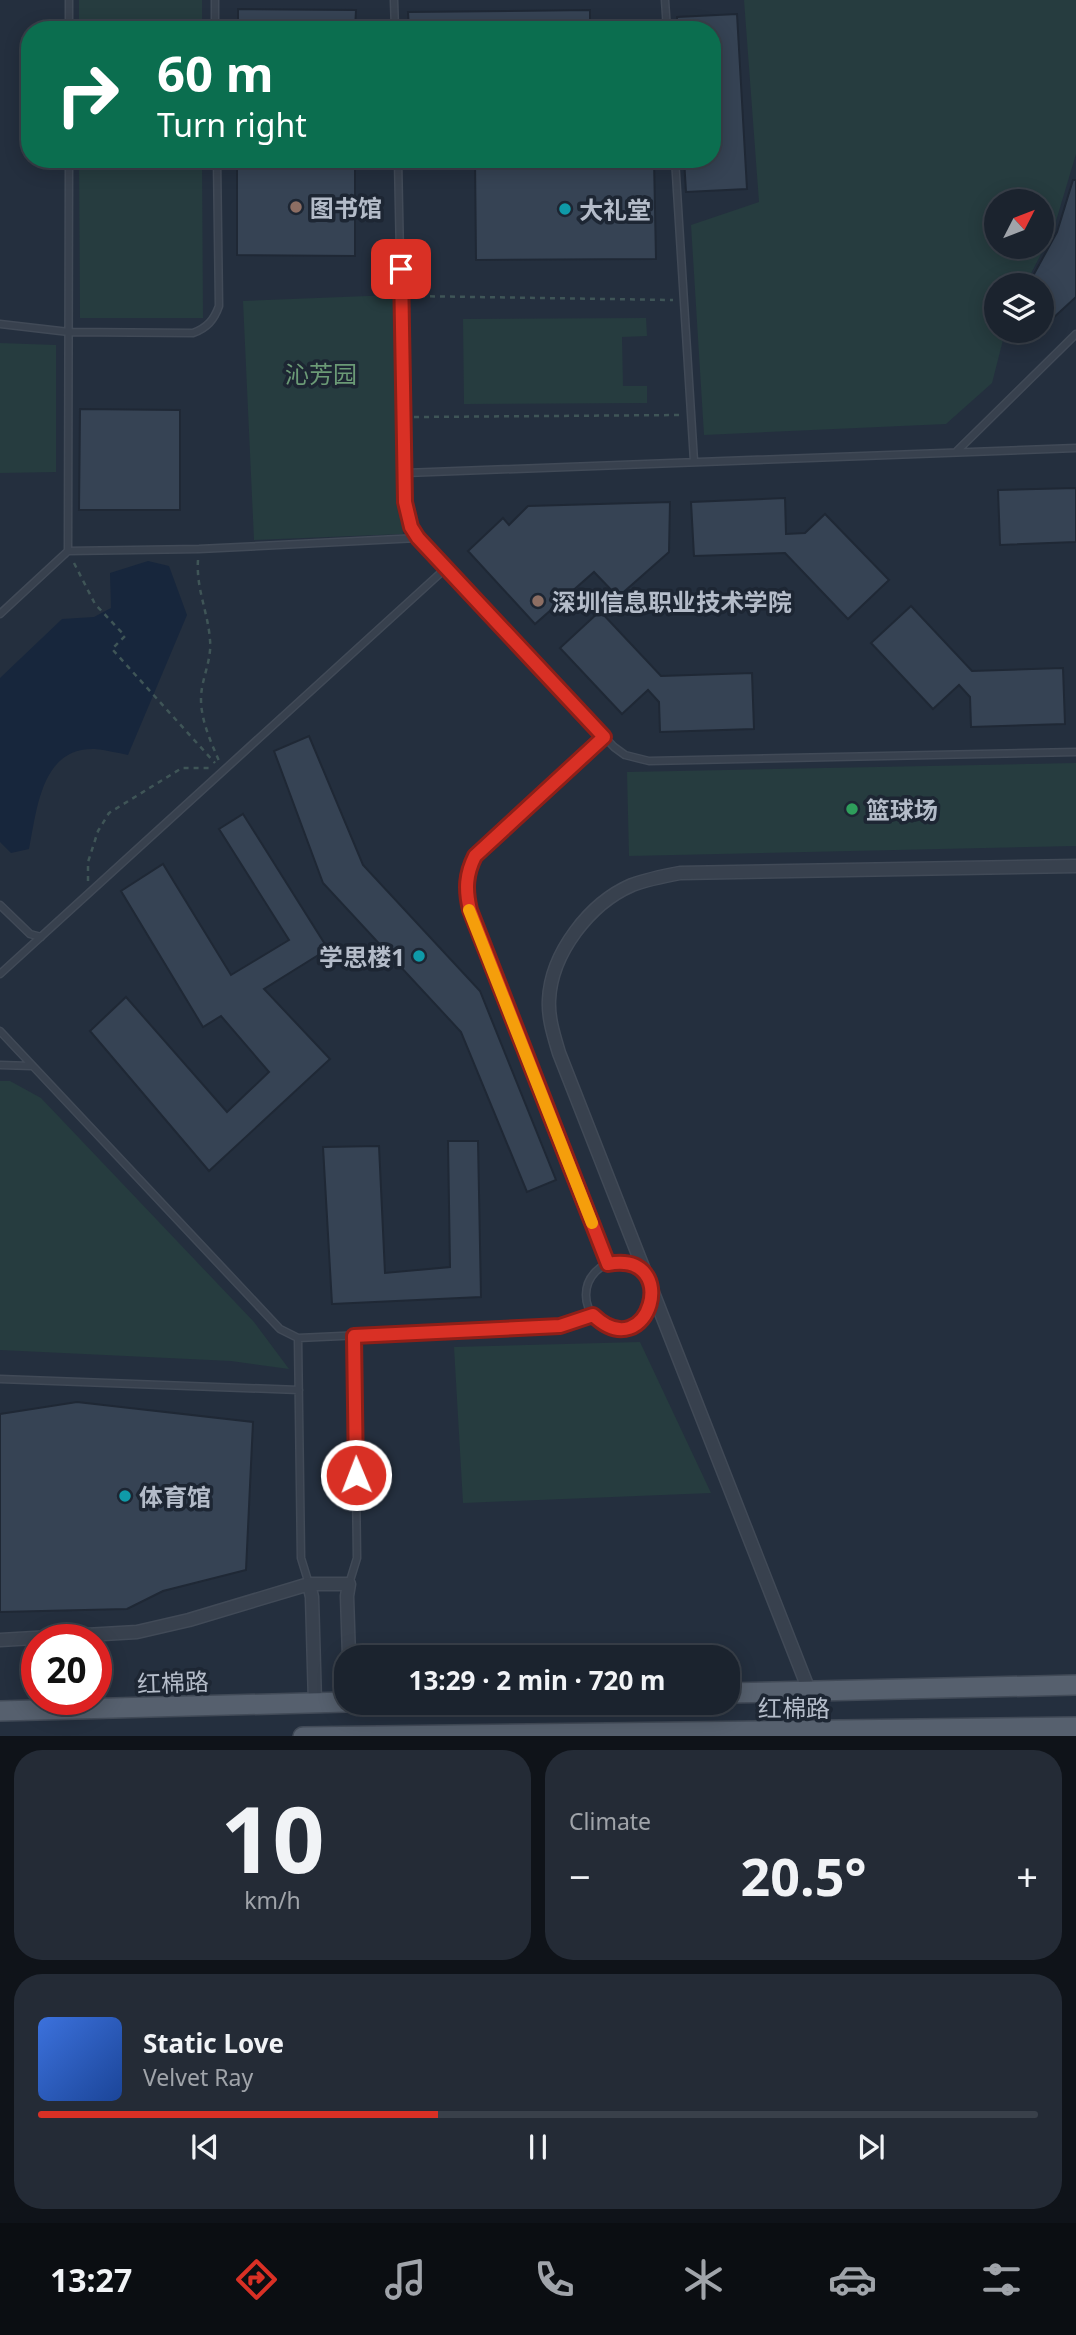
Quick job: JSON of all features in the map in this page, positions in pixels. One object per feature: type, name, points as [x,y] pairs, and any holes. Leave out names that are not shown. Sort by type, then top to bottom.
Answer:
[{"type":"main road","name":"红棉路","points":[[740,1693],[1076,1685]]},
{"type":"main road","name":"红棉路","points":[[0,1712],[334,1702]]},
{"type":"main road","name":"红棉路","points":[[312,1736],[1076,1727]]},
{"type":"street","points":[[825,1731],[559,1053],[551,1025],[549,999],[554,976],[562,953],[574,933],[610,898],[630,886],[680,873],[1076,866]]},
{"type":"street","points":[[309,1584],[312,1597],[315,1703]]},
{"type":"street","points":[[0,1640],[137,1632],[179,1623],[309,1584],[349,1584],[349,1645]]},
{"type":"lane","points":[[69,0],[69,21]]},
{"type":"lane","points":[[215,0],[215,21]]},
{"type":"lane","points":[[394,0],[395,21]]},
{"type":"lane","points":[[666,0],[667,21]]},
{"type":"lane","points":[[68,551],[69,168]]},
{"type":"lane","points":[[0,324],[69,332],[193,333],[210,323],[219,306],[217,168]]},
{"type":"lane","points":[[398,168],[407,516],[418,538],[604,737],[625,755],[649,761],[1076,752]]},
{"type":"lane","points":[[676,168],[694,461]]},
{"type":"lane","points":[[957,451],[1076,334]]},
{"type":"lane","points":[[405,473],[1076,448]]},
{"type":"lane","points":[[0,614],[68,551],[199,549],[418,538]]},
{"type":"lane","points":[[0,974],[446,568]]},
{"type":"lane","points":[[604,737],[475,856],[468,869],[466,896],[476,928],[608,1264]]},
{"type":"lane","points":[[0,905],[30,934],[41,937]]},
{"type":"lane","points":[[0,1031],[280,1329],[298,1338],[560,1326],[593,1315]]},
{"type":"lane","points":[[0,1065],[32,1066]]},
{"type":"lane","points":[[618,1262],[638,1268],[651,1284],[652,1305],[640,1322],[620,1329],[601,1323],[588,1306],[587,1286],[592,1276],[608,1264],[618,1262]]},
{"type":"lane","points":[[349,1584],[357,1558],[354,1336]]},
{"type":"lane","points":[[298,1338],[301,1558],[309,1584]]},
{"type":"lane","points":[[0,1379],[299,1390]]},
{"type":"path","points":[[401,296],[683,300]]},
{"type":"path","points":[[404,417],[691,415]]},
{"type":"path","points":[[199,549],[197,577],[210,639],[210,659],[201,698],[206,728],[223,771]]},
{"type":"path","points":[[68,551],[95,604],[125,636],[112,649],[223,771]]},
{"type":"path","points":[[88,894],[88,863],[98,831],[109,813],[182,768],[203,767],[223,771]]},
{"type":"green space","points":[[79,0],[202,0],[202,21],[79,21]]},
{"type":"green space","points":[[744,0],[1076,0],[1076,154],[1054,228],[1054,189],[984,189],[984,259],[1038,259],[1031,273],[984,273],[984,343],[1002,343],[992,383],[946,424],[704,435],[691,225],[759,202]]},
{"type":"green space","points":[[79,168],[202,168],[203,318],[80,318]]},
{"type":"green space","name":"沁芳园","points":[[393,295],[403,534],[254,540],[243,301]]},
{"type":"green space","points":[[646,318],[647,336],[622,337],[623,386],[647,386],[647,403],[464,404],[463,319]]},
{"type":"green space","points":[[0,343],[56,345],[56,472],[0,473]]},
{"type":"green space","name":"篮球场","points":[[1076,763],[1076,846],[629,856],[627,772]]},
{"type":"green space","points":[[0,1081],[10,1081],[41,1098],[254,1322],[289,1369],[231,1361],[0,1350]]},
{"type":"green space","points":[[640,1342],[711,1493],[463,1503],[454,1347]]},
{"type":"water","points":[[148,561],[169,566],[187,615],[128,755],[95,749],[77,751],[63,758],[52,769],[39,800],[29,849],[11,853],[0,842],[0,678],[62,619],[94,617],[111,608],[110,573]]},
{"type":"building","points":[[238,9],[356,10],[355,21],[238,21]]},
{"type":"building","points":[[590,10],[590,21],[408,21],[408,12]]},
{"type":"building","points":[[737,14],[747,189],[686,192],[685,168],[721,168],[721,21],[677,21],[677,17]]},
{"type":"building","name":"图书馆","points":[[237,168],[355,168],[355,256],[237,255]]},
{"type":"building","name":"大礼堂","points":[[475,168],[654,168],[656,259],[476,260]]},
{"type":"building","points":[[1073,180],[1076,180],[1076,297],[1054,317],[1054,273],[1035,273],[1042,259],[1054,259],[1054,237]]},
{"type":"building","points":[[80,409],[180,410],[180,510],[79,510]]},
{"type":"building","points":[[1076,488],[1076,542],[1000,545],[998,490]]},
{"type":"building","points":[[785,498],[786,534],[805,533],[825,514],[889,580],[848,619],[785,553],[694,556],[691,502]]},
{"type":"building","points":[[670,502],[669,552],[618,597],[594,572],[535,624],[468,551],[503,518],[509,525],[528,506]]},
{"type":"building","points":[[911,606],[972,671],[1063,668],[1065,724],[971,727],[970,697],[959,685],[933,709],[871,643]]},
{"type":"building","points":[[600,611],[661,676],[752,673],[754,729],[660,732],[659,702],[648,690],[622,714],[560,648]]},
{"type":"building","name":"学思楼1","points":[[309,736],[363,865],[480,991],[556,1180],[527,1192],[461,1032],[323,883],[274,751]]},
{"type":"building","points":[[243,814],[328,949],[264,989],[330,1059],[209,1171],[90,1031],[126,997],[227,1112],[269,1072],[221,1016],[203,1027],[121,891],[163,864],[231,975],[289,940],[219,829]]},
{"type":"building","points":[[448,1141],[478,1141],[481,1297],[332,1304],[323,1147],[379,1146],[385,1273],[450,1267]]},
{"type":"building","name":"体育馆","points":[[77,1402],[253,1422],[246,1570],[163,1591],[127,1609],[0,1612],[0,1414]]},
{"type":"slow traffic","points":[[469,910],[592,1223]]},
{"type":"place","name":"图书馆","points":[[296,207]]},
{"type":"place","name":"大礼堂","points":[[565,209]]},
{"type":"place","name":"深圳信息职业技术学院","points":[[538,601]]},
{"type":"place","name":"篮球场","points":[[852,809]]},
{"type":"place","name":"学思楼1","points":[[419,956]]},
{"type":"place","name":"体育馆","points":[[125,1496]]},
{"type":"route","points":[[356,1475],[354,1336],[560,1326],[593,1315],[601,1323],[620,1329],[640,1322],[652,1305],[653,1295],[651,1284],[638,1268],[629,1263],[608,1264],[466,896],[468,869],[475,856],[604,737],[418,538],[411,527],[405,502],[401,269]]}]
